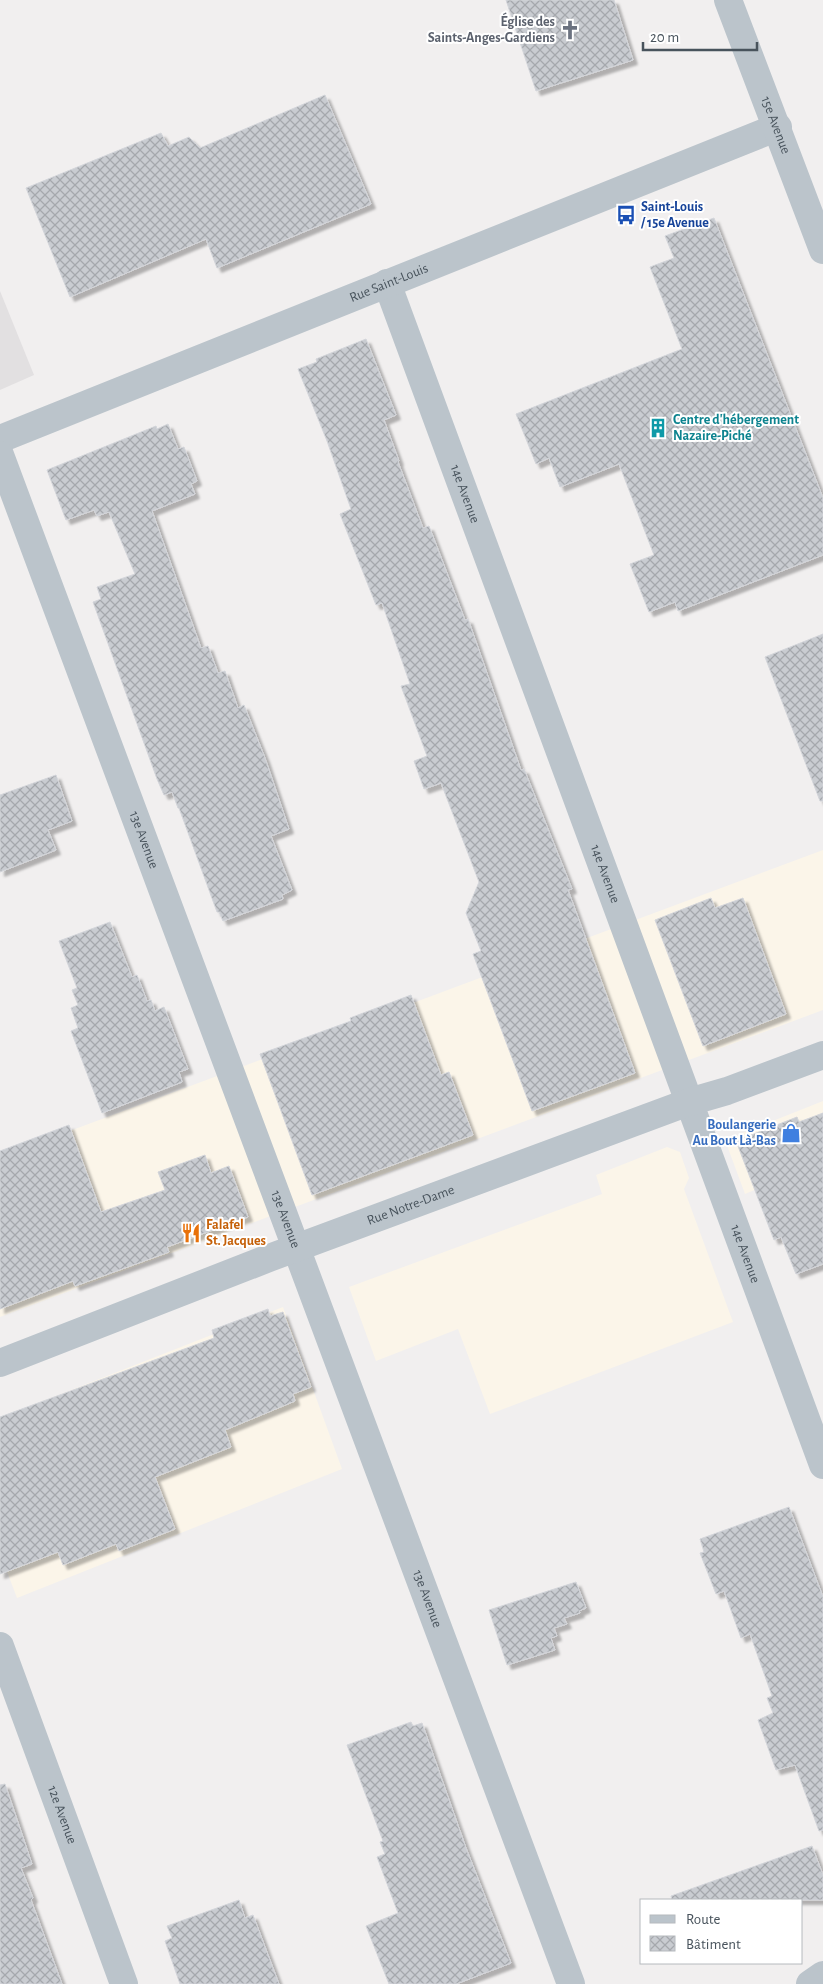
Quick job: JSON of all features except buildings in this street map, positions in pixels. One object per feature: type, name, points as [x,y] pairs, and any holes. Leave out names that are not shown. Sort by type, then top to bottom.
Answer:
[{"type":"street","name":"15e Avenue","points":[[728,0],[778,127],[823,250]]},
{"type":"street","name":"Rue Saint-Louis","points":[[0,438],[778,127]]},
{"type":"street","name":"14e Avenue","points":[[387,283],[823,1465]]},
{"type":"street","name":"13e Avenue","points":[[0,455],[572,1984]]},
{"type":"street","name":"Rue Notre-Dame","points":[[0,1363],[296,1249],[688,1102],[727,1091],[823,1054]]},
{"type":"street","name":"12e Avenue","points":[[0,1646],[124,1984]]},
{"type":"street","points":[[810,1984],[823,1975]]},
{"type":"shaded area","points":[[0,291],[34,375],[0,390]]},
{"type":"shaded area","points":[[823,850],[823,1010],[0,1317],[0,1157]]},
{"type":"shaded area","points":[[823,1101],[823,1194],[792,1174],[745,1194],[725,1140]]},
{"type":"shaded area","points":[[667,1147],[680,1152],[689,1178],[684,1189],[733,1322],[490,1414],[458,1329],[376,1361],[349,1287],[602,1194],[596,1175]]},
{"type":"shaded area","points":[[283,1307],[342,1469],[17,1598],[0,1553],[0,1418]]},
{"type":"place","name":"Église des Saints-Anges-Gardiens","points":[[570,30]]},
{"type":"place","name":"Saint-Louis / 15e Avenue","points":[[626,215]]},
{"type":"place","name":"Centre d'hébergement Nazaire-Piché","points":[[658,428]]},
{"type":"place","name":"Boulangerie Au Bout Là-Bas","points":[[791,1133]]},
{"type":"place","name":"Falafel St. Jacques","points":[[191,1233]]}]
